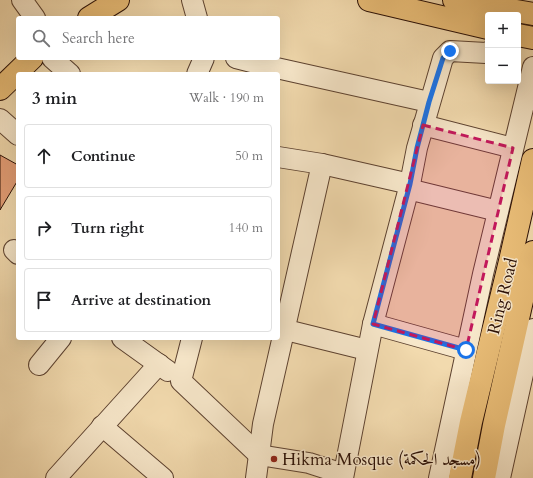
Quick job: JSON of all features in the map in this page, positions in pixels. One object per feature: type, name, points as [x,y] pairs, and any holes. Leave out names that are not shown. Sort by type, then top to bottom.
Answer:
[{"type":"main road","points":[[92,16],[118,0]]},
{"type":"main road","points":[[369,0],[485,27]]},
{"type":"main road","points":[[454,0],[533,14]]},
{"type":"main road","points":[[521,36],[533,38]]},
{"type":"main road","points":[[18,72],[30,60]]},
{"type":"main road","points":[[0,89],[16,74]]},
{"type":"main road","name":"Ring Road","points":[[460,478],[471,422],[533,160]]},
{"type":"main road","name":"Ring Road","points":[[484,478],[494,425],[533,252]]},
{"type":"street","points":[[22,0],[34,16]]},
{"type":"street","points":[[192,0],[196,16]]},
{"type":"street","points":[[125,340],[181,381],[259,455],[309,463],[343,476],[373,324],[429,102],[443,58],[450,51],[485,53]]},
{"type":"street","points":[[54,60],[68,72]]},
{"type":"street","points":[[198,72],[203,60]]},
{"type":"street","points":[[240,60],[262,70],[272,72]]},
{"type":"street","points":[[439,478],[466,350],[533,67]]},
{"type":"street","points":[[280,73],[429,102]]},
{"type":"street","points":[[0,119],[16,133]]},
{"type":"street","points":[[423,125],[513,148]]},
{"type":"street","points":[[280,157],[322,164],[498,211]]},
{"type":"street","points":[[322,164],[281,328],[367,350]]},
{"type":"street","points":[[373,324],[466,350]]},
{"type":"street","points":[[500,478],[533,328]]},
{"type":"street","points":[[39,365],[59,340]]},
{"type":"street","points":[[181,381],[191,340]]},
{"type":"street","points":[[256,478],[263,424],[279,340]]},
{"type":"street","points":[[56,478],[159,364]]},
{"type":"street","points":[[102,426],[163,478]]},
{"type":"highlighted area","points":[[423,125],[513,148],[466,350],[373,324]]},
{"type":"building","points":[[0,155],[16,164],[16,183],[0,210]]},
{"type":"place","name":"Hikma Mosque (مسجد الحكمة)","points":[[274,459]]},
{"type":"route","points":[[450,51],[443,58],[429,102],[417,148],[410,184],[373,324],[466,350]]}]
